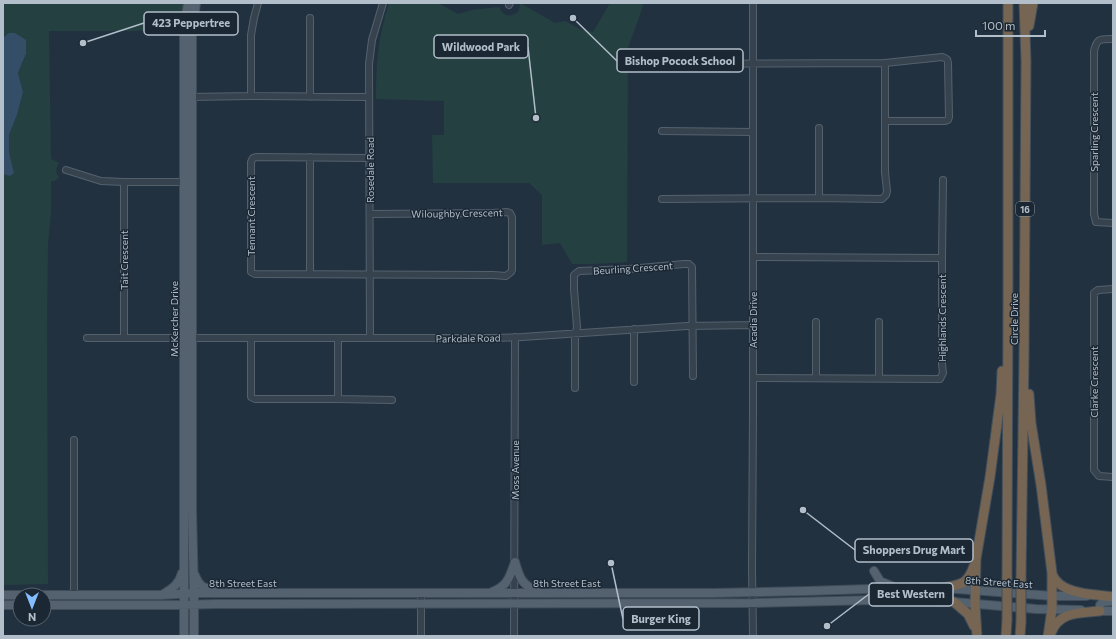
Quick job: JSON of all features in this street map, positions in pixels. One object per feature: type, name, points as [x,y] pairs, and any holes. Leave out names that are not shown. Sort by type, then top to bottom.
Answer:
[{"type":"highway","points":[[1003,3],[1008,113]]},
{"type":"highway","name":"Circle Drive","points":[[1006,636],[1008,3]]},
{"type":"highway","name":"Circle Drive","points":[[1020,636],[1026,61],[1024,3]]},
{"type":"highway","points":[[1026,61],[1033,3]]},
{"type":"highway","points":[[943,588],[962,584],[966,581],[972,572],[976,559],[989,484],[1000,401],[1008,299]]},
{"type":"highway","points":[[1024,357],[1027,364],[1031,423],[1041,485],[1052,573],[1052,610],[1049,636]]},
{"type":"highway","points":[[976,559],[976,633]]},
{"type":"highway","points":[[1052,573],[1058,583],[1067,589],[1113,597]]},
{"type":"highway","points":[[954,602],[968,614],[976,633]]},
{"type":"highway","points":[[1049,636],[1054,626],[1065,617],[1100,611]]},
{"type":"main road","name":"McKercher Drive","points":[[188,3],[184,28],[188,97],[192,338],[194,636]]},
{"type":"main road","name":"McKercher Drive","points":[[184,636],[184,182],[192,34],[196,3]]},
{"type":"main road","points":[[515,562],[522,582],[537,593]]},
{"type":"main road","points":[[489,593],[498,590],[506,584],[515,562]]},
{"type":"main road","points":[[162,595],[176,585],[180,579],[184,565]]},
{"type":"main road","points":[[874,571],[880,580],[896,588]]},
{"type":"main road","points":[[193,572],[198,583],[205,588],[235,594]]},
{"type":"main road","name":"8th Street East","points":[[52,595],[753,592],[943,588],[975,589],[1052,596],[1113,597]]},
{"type":"main road","name":"8th Street East","points":[[52,605],[753,604],[874,600],[954,602],[1052,610],[1113,611]]},
{"type":"main road","points":[[1100,611],[1100,605],[1103,602],[1113,601]]},
{"type":"main road","points":[[194,621],[199,612],[215,604]]},
{"type":"main road","points":[[162,606],[175,610],[184,624]]},
{"type":"street","points":[[251,96],[251,35],[258,3]]},
{"type":"street","name":"Rosedale Road","points":[[370,338],[369,64],[372,40],[383,3]]},
{"type":"street","name":"Acadia Drive","points":[[752,3],[754,636]]},
{"type":"street","points":[[310,18],[310,97]]},
{"type":"street","name":"Sparling Crescent","points":[[1113,39],[1100,39],[1096,43],[1094,51],[1094,214],[1096,222],[1113,224]]},
{"type":"street","points":[[662,64],[885,64],[942,57],[948,60],[948,120],[885,121]]},
{"type":"street","points":[[662,199],[884,198],[887,191],[885,172],[885,64]]},
{"type":"street","points":[[188,97],[369,97]]},
{"type":"street","points":[[819,128],[819,198]]},
{"type":"street","points":[[662,131],[753,132]]},
{"type":"street","points":[[310,157],[310,274]]},
{"type":"street","name":"Tennant Crescent","points":[[369,158],[253,158],[251,272],[254,274],[370,275]]},
{"type":"street","points":[[66,170],[101,181],[184,182]]},
{"type":"street","points":[[753,258],[942,258],[943,180]]},
{"type":"street","name":"Tait Crescent","points":[[124,182],[124,338]]},
{"type":"street","name":"Wiloughby Crescent","points":[[370,214],[510,213],[512,217],[512,270],[506,276],[370,275]]},
{"type":"street","name":"Highlands Crescent","points":[[753,378],[940,379],[944,373],[942,364],[942,258]]},
{"type":"street","name":"Beurling Crescent","points":[[576,333],[577,327],[574,275],[579,271],[629,269],[684,264],[689,264],[693,269],[693,326]]},
{"type":"street","name":"Clarke Crescent","points":[[1113,289],[1098,290],[1094,293],[1094,470],[1099,476],[1113,476]]},
{"type":"street","points":[[816,322],[816,378]]},
{"type":"street","points":[[879,322],[879,378]]},
{"type":"street","name":"Parkdale Road","points":[[184,338],[515,337],[693,326],[753,325]]},
{"type":"street","points":[[693,326],[693,376]]},
{"type":"street","points":[[634,329],[634,382]]},
{"type":"street","points":[[575,388],[576,333]]},
{"type":"street","name":"Moss Avenue","points":[[514,636],[515,337]]},
{"type":"street","points":[[87,338],[184,338]]},
{"type":"street","points":[[251,338],[251,397],[255,399],[392,400]]},
{"type":"street","points":[[338,338],[338,400]]},
{"type":"street","points":[[74,440],[74,595]]},
{"type":"street","points":[[421,593],[421,636]]},
{"type":"green space","points":[[3,3],[188,3],[184,28],[134,31],[49,31],[51,159],[59,163],[56,170],[59,177],[55,181],[51,181],[51,212],[48,244],[48,584],[3,585],[3,174],[14,173],[9,152],[9,135],[17,115],[23,92],[18,73],[26,55],[3,36]]},
{"type":"green space","points":[[389,3],[438,3],[458,14],[472,10],[499,7],[505,15],[513,15],[519,11],[520,3],[555,23],[565,21],[580,29],[593,32],[610,3],[644,3],[628,48],[627,262],[572,264],[560,243],[542,245],[542,195],[529,183],[433,183],[432,135],[444,135],[444,101],[376,99],[378,51],[382,28]]},
{"type":"water","points":[[9,33],[15,33],[26,40],[26,54],[18,73],[23,92],[17,115],[9,135],[9,152],[14,173],[10,176],[3,174],[3,36],[4,37]]},
{"type":"place","name":"Bishop Pocock School","points":[[573,18]]},
{"type":"place","name":"423 Peppertree","points":[[83,43]]},
{"type":"place","name":"Wildwood Park","points":[[536,118]]},
{"type":"place","name":"Shoppers Drug Mart","points":[[803,510]]},
{"type":"place","name":"Burger King","points":[[611,563]]},
{"type":"place","name":"Best Western","points":[[827,626]]}]
